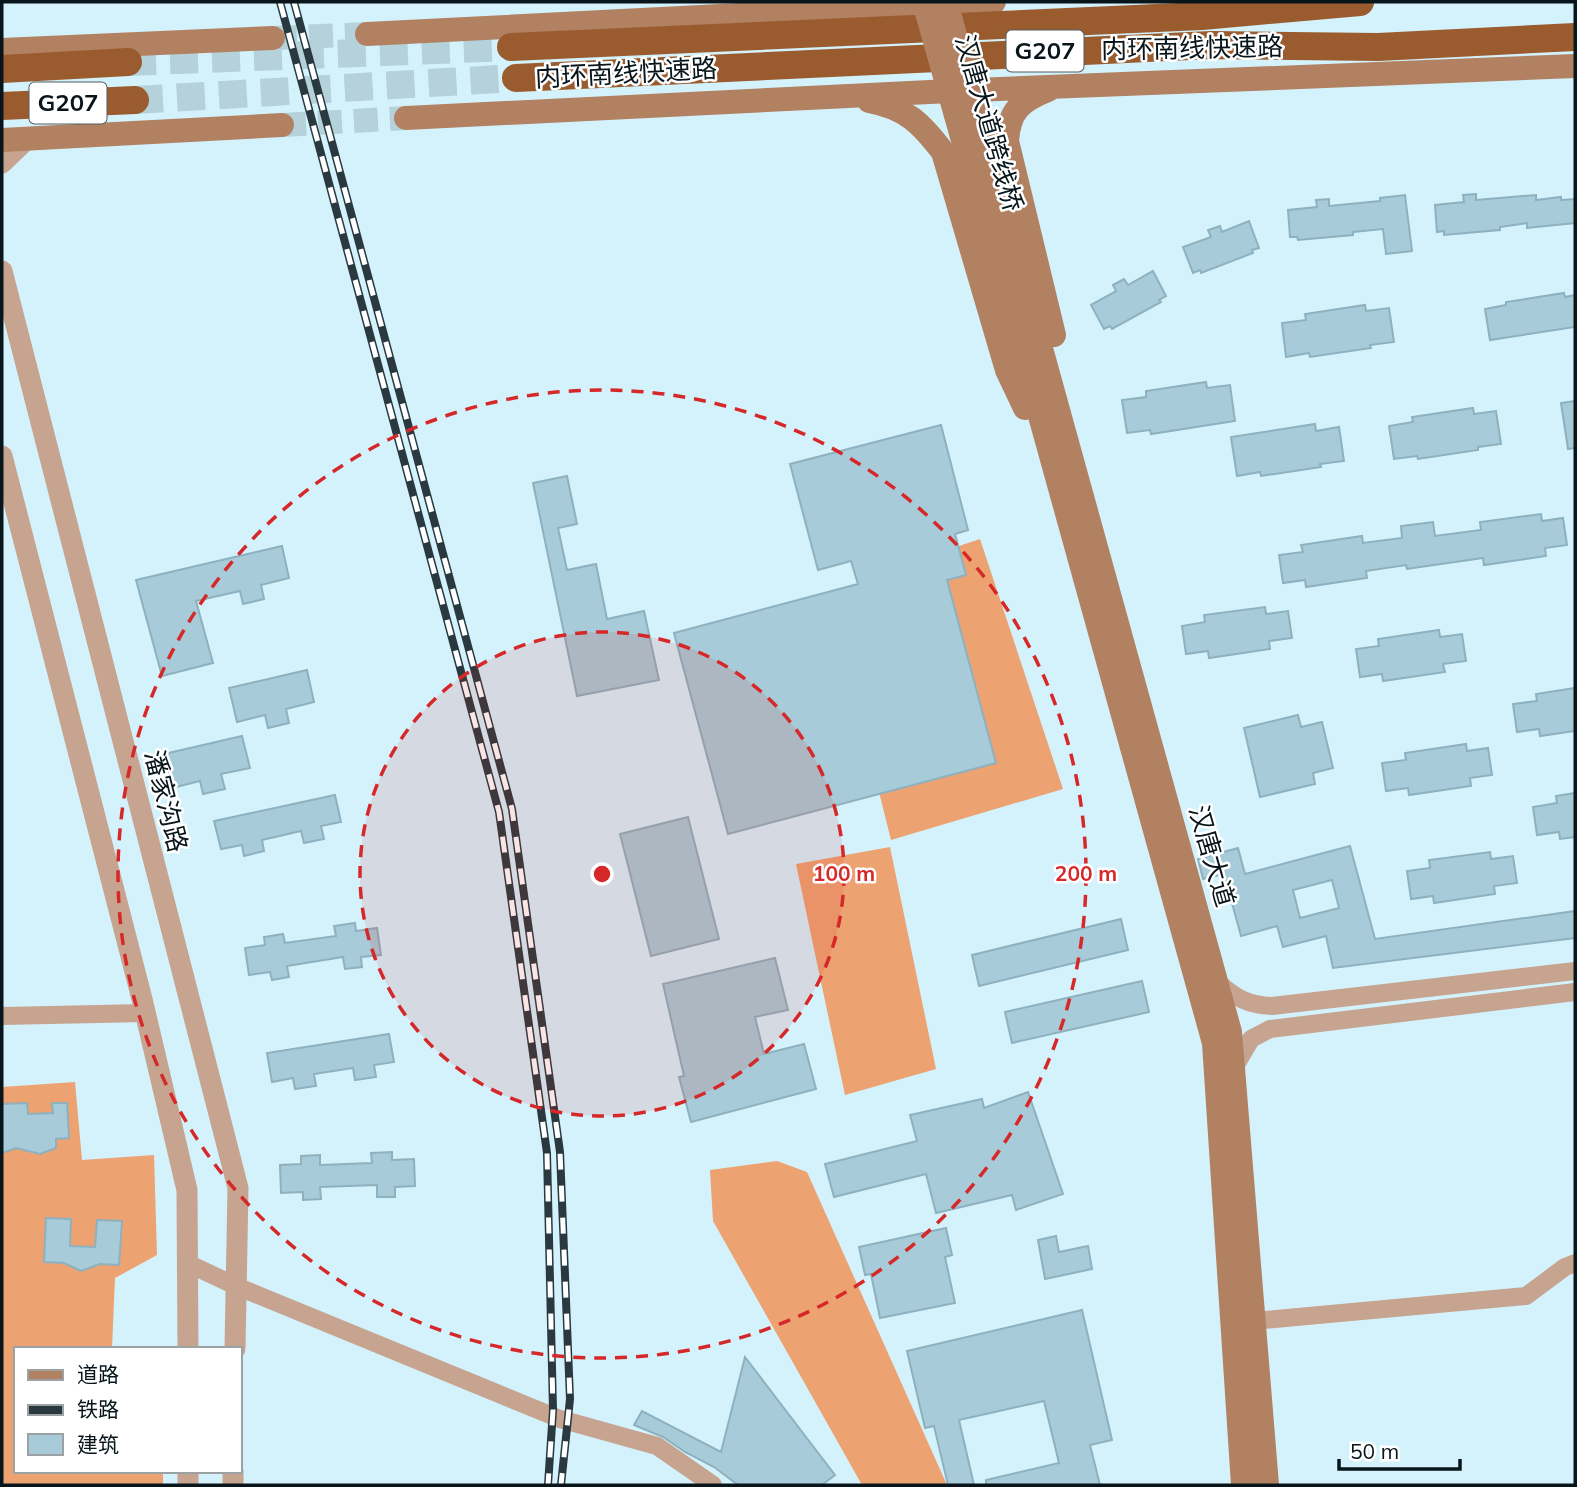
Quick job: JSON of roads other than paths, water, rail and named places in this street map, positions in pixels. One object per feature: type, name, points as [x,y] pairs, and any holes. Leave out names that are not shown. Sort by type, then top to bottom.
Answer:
[{"type":"highway","name":"内环南线快速路","points":[[511,47],[1202,16],[1360,2]]},
{"type":"highway","name":"内环南线快速路","points":[[516,78],[1211,45],[1378,47],[1575,37]]},
{"type":"highway","points":[[1485,41],[1575,47]]},
{"type":"highway","name":"G207","points":[[2,69],[128,62]]},
{"type":"highway","name":"G207","points":[[2,106],[135,100]]},
{"type":"main road","name":"汉唐大道跨线桥","points":[[924,2],[1006,260]]},
{"type":"main road","name":"汉唐大道跨线桥","points":[[946,2],[1006,260]]},
{"type":"main road","points":[[367,34],[837,6],[994,2]]},
{"type":"main road","points":[[2,50],[273,38]]},
{"type":"main road","points":[[406,118],[841,96],[1575,66]]},
{"type":"main road","points":[[1054,87],[1026,99],[1014,112],[1008,126],[1007,141],[1059,357],[1060,458]]},
{"type":"main road","points":[[841,96],[889,105],[922,125],[943,152],[1007,370],[1060,458]]},
{"type":"main road","points":[[943,152],[945,132],[956,121],[975,117],[996,126],[1007,141]]},
{"type":"main road","points":[[2,140],[282,125]]},
{"type":"main road","name":"汉唐大道","points":[[1006,260],[1213,1043],[1243,1485]]},
{"type":"main road","name":"汉唐大道","points":[[1060,458],[1230,1032],[1267,1485]]},
{"type":"street","points":[[2,35],[29,48]]},
{"type":"street","points":[[2,163],[27,139]]},
{"type":"street","name":"潘家沟路","points":[[2,271],[238,1188],[235,1347]]},
{"type":"street","points":[[2,456],[145,1013],[187,1190],[188,1347]]},
{"type":"street","points":[[1216,980],[1233,997],[1251,1005],[1272,1006],[1575,971]]},
{"type":"street","points":[[1233,1070],[1251,1039],[1270,1029],[1575,992]]},
{"type":"street","points":[[2,1016],[145,1013]]},
{"type":"street","points":[[187,1263],[236,1286],[560,1419],[657,1446],[713,1485]]},
{"type":"street","points":[[1252,1321],[1526,1296],[1565,1267],[1575,1264]]},
{"type":"tunnel","points":[[273,38],[367,34]]},
{"type":"tunnel","points":[[128,62],[511,47]]},
{"type":"tunnel","points":[[135,100],[516,78]]},
{"type":"tunnel","points":[[282,125],[406,118]]},
{"type":"railway","points":[[280,2],[499,812],[547,1153],[553,1410],[548,1485]]},
{"type":"railway","points":[[294,2],[512,809],[560,1152],[570,1399],[561,1485]]}]
